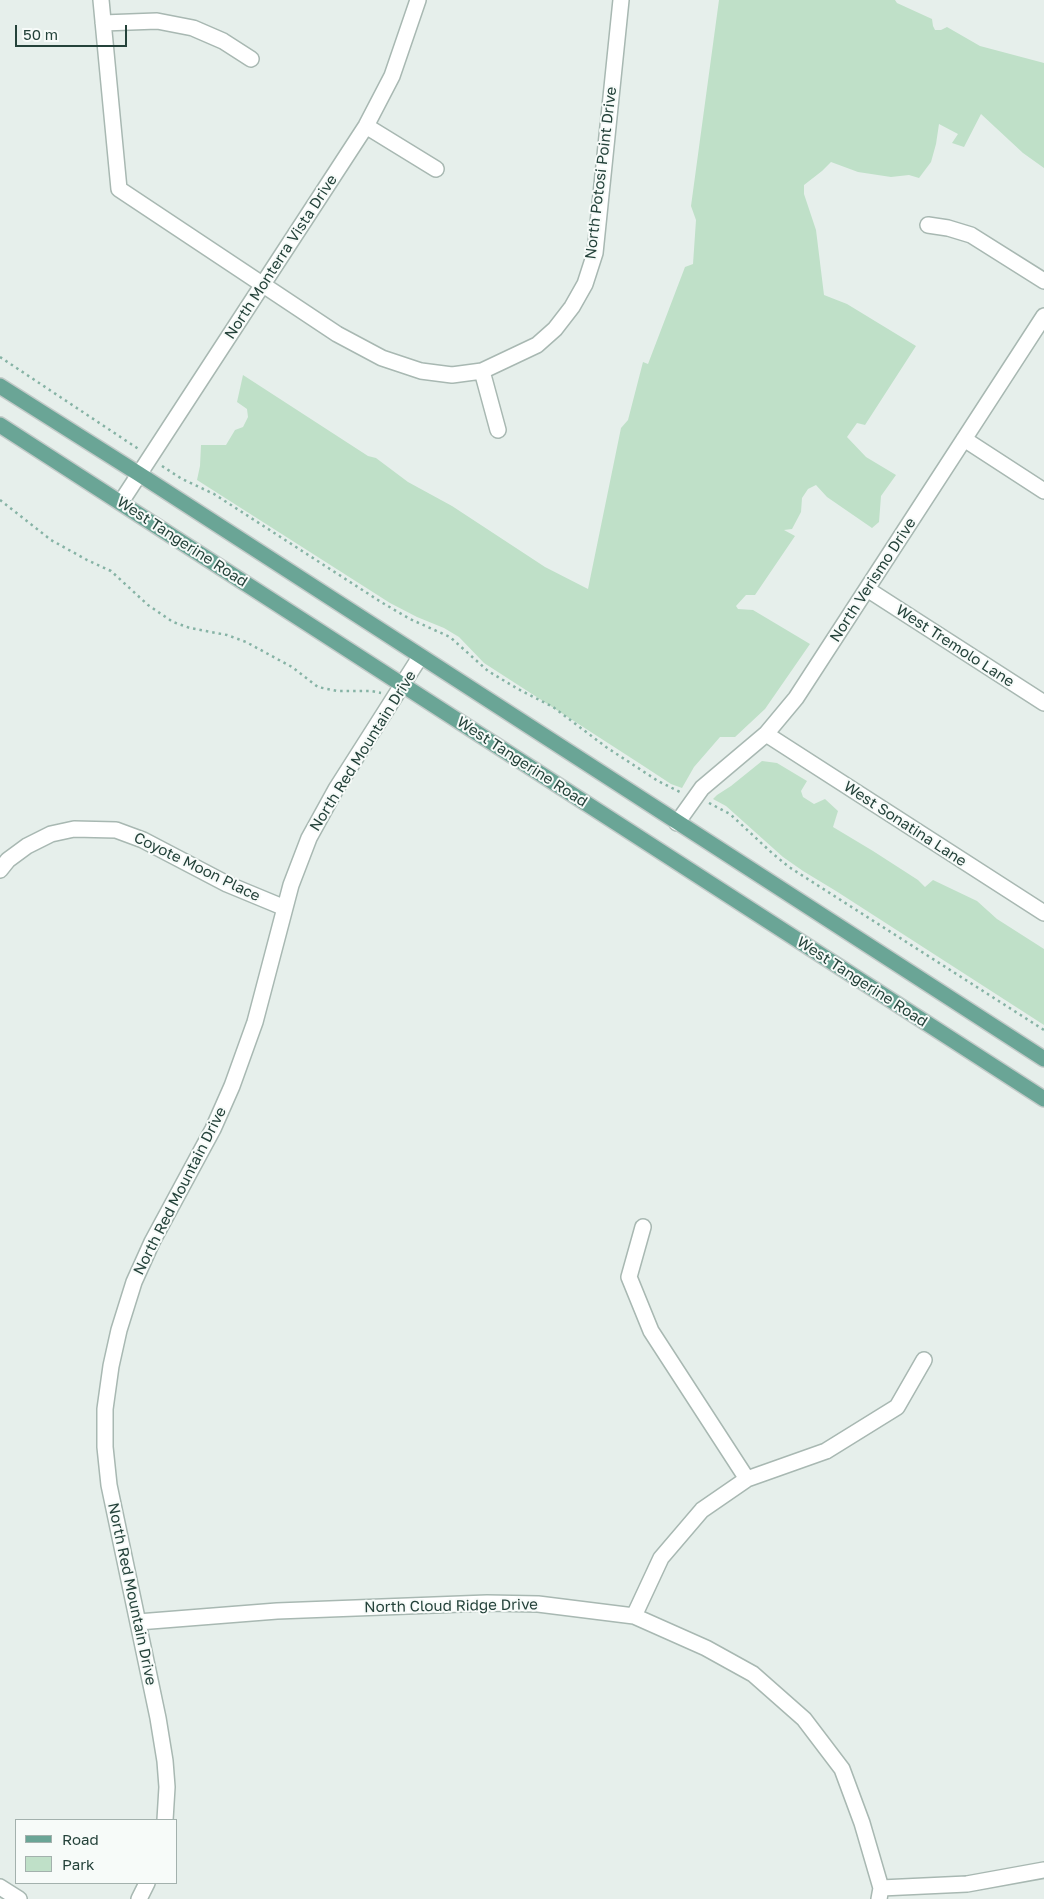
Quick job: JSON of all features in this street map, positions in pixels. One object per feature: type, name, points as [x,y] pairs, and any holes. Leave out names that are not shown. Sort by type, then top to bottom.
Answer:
[{"type":"main road","points":[[0,386],[1044,1059]]},
{"type":"main road","name":"West Tangerine Road","points":[[0,426],[121,502],[398,691],[1044,1099]]},
{"type":"street","points":[[101,0],[103,23],[157,21],[193,28],[223,41],[251,60]]},
{"type":"street","name":"North Monterra Vista Drive","points":[[121,502],[366,126],[392,76],[418,0]]},
{"type":"street","name":"North Potosi Point Drive","points":[[103,23],[119,190],[338,334],[382,358],[421,371],[452,375],[482,371],[537,345],[554,329],[572,307],[585,284],[594,253],[621,0]]},
{"type":"street","points":[[366,126],[436,169]]},
{"type":"street","points":[[928,225],[948,228],[971,235],[1044,280]]},
{"type":"street","name":"North Verismo Drive","points":[[677,823],[702,788],[766,734],[801,690],[1044,316]]},
{"type":"street","points":[[482,371],[498,430]]},
{"type":"street","points":[[964,439],[1044,491]]},
{"type":"street","name":"West Tremolo Lane","points":[[867,589],[1044,703]]},
{"type":"street","name":"North Red Mountain Drive","points":[[165,1819],[167,1787],[165,1761],[109,1485],[106,1457],[105,1409],[111,1366],[119,1330],[134,1282],[152,1242],[213,1129],[232,1086],[255,1022],[295,872],[316,824],[336,789],[420,657]]},
{"type":"street","name":"West Sonatina Lane","points":[[766,734],[1044,913]]},
{"type":"street","name":"Coyote Moon Place","points":[[0,870],[8,860],[27,846],[51,834],[74,829],[116,830],[143,840],[227,884],[285,908]]},
{"type":"street","points":[[643,1227],[629,1277],[651,1331],[747,1479]]},
{"type":"street","points":[[634,1616],[661,1558],[702,1510],[747,1479],[826,1451],[897,1407],[924,1360]]},
{"type":"street","name":"North Cloud Ridge Drive","points":[[138,1622],[277,1611],[487,1602],[538,1604],[634,1616],[706,1648],[753,1674],[804,1719],[842,1769],[862,1823],[880,1893]]},
{"type":"street","points":[[880,1893],[967,1884],[1044,1870]]},
{"type":"street","points":[[139,1899],[146,1884]]},
{"type":"street","points":[[0,1887],[19,1899]]},
{"type":"path","points":[[0,357],[103,424],[174,474],[214,494],[381,602],[410,619],[450,637],[488,671],[553,707],[606,748],[658,781],[682,793]]},
{"type":"path","points":[[0,500],[51,540],[111,571],[148,605],[173,622],[190,628],[227,635],[246,642],[292,667],[318,687],[337,691],[398,691]]},
{"type":"path","points":[[707,803],[730,814],[789,867],[1044,1030]]},
{"type":"green space","points":[[719,0],[895,0],[897,3],[932,19],[935,30],[947,27],[980,46],[1044,63],[1044,168],[1023,153],[981,114],[964,147],[952,143],[958,134],[939,124],[931,162],[919,178],[909,175],[891,177],[858,172],[831,162],[804,185],[804,194],[816,230],[824,295],[847,304],[916,346],[865,425],[857,423],[847,437],[866,457],[896,475],[881,496],[879,522],[872,528],[827,497],[816,485],[808,489],[802,498],[801,512],[792,529],[784,530],[795,536],[755,595],[746,595],[736,606],[738,609],[753,610],[810,644],[765,709],[735,737],[720,737],[694,767],[682,788],[671,784],[484,663],[459,637],[390,603],[197,480],[201,445],[226,445],[235,430],[243,427],[248,417],[247,409],[237,402],[243,375],[368,456],[376,458],[408,482],[452,506],[545,567],[588,589],[621,428],[628,420],[643,362],[648,364],[685,267],[693,264],[696,220],[691,206]]},
{"type":"green space","points":[[762,761],[777,763],[807,781],[801,791],[803,797],[814,804],[825,799],[838,811],[833,827],[918,880],[925,887],[933,880],[977,901],[997,919],[1044,949],[1044,1025],[803,871],[783,857],[726,806],[713,799]]}]
